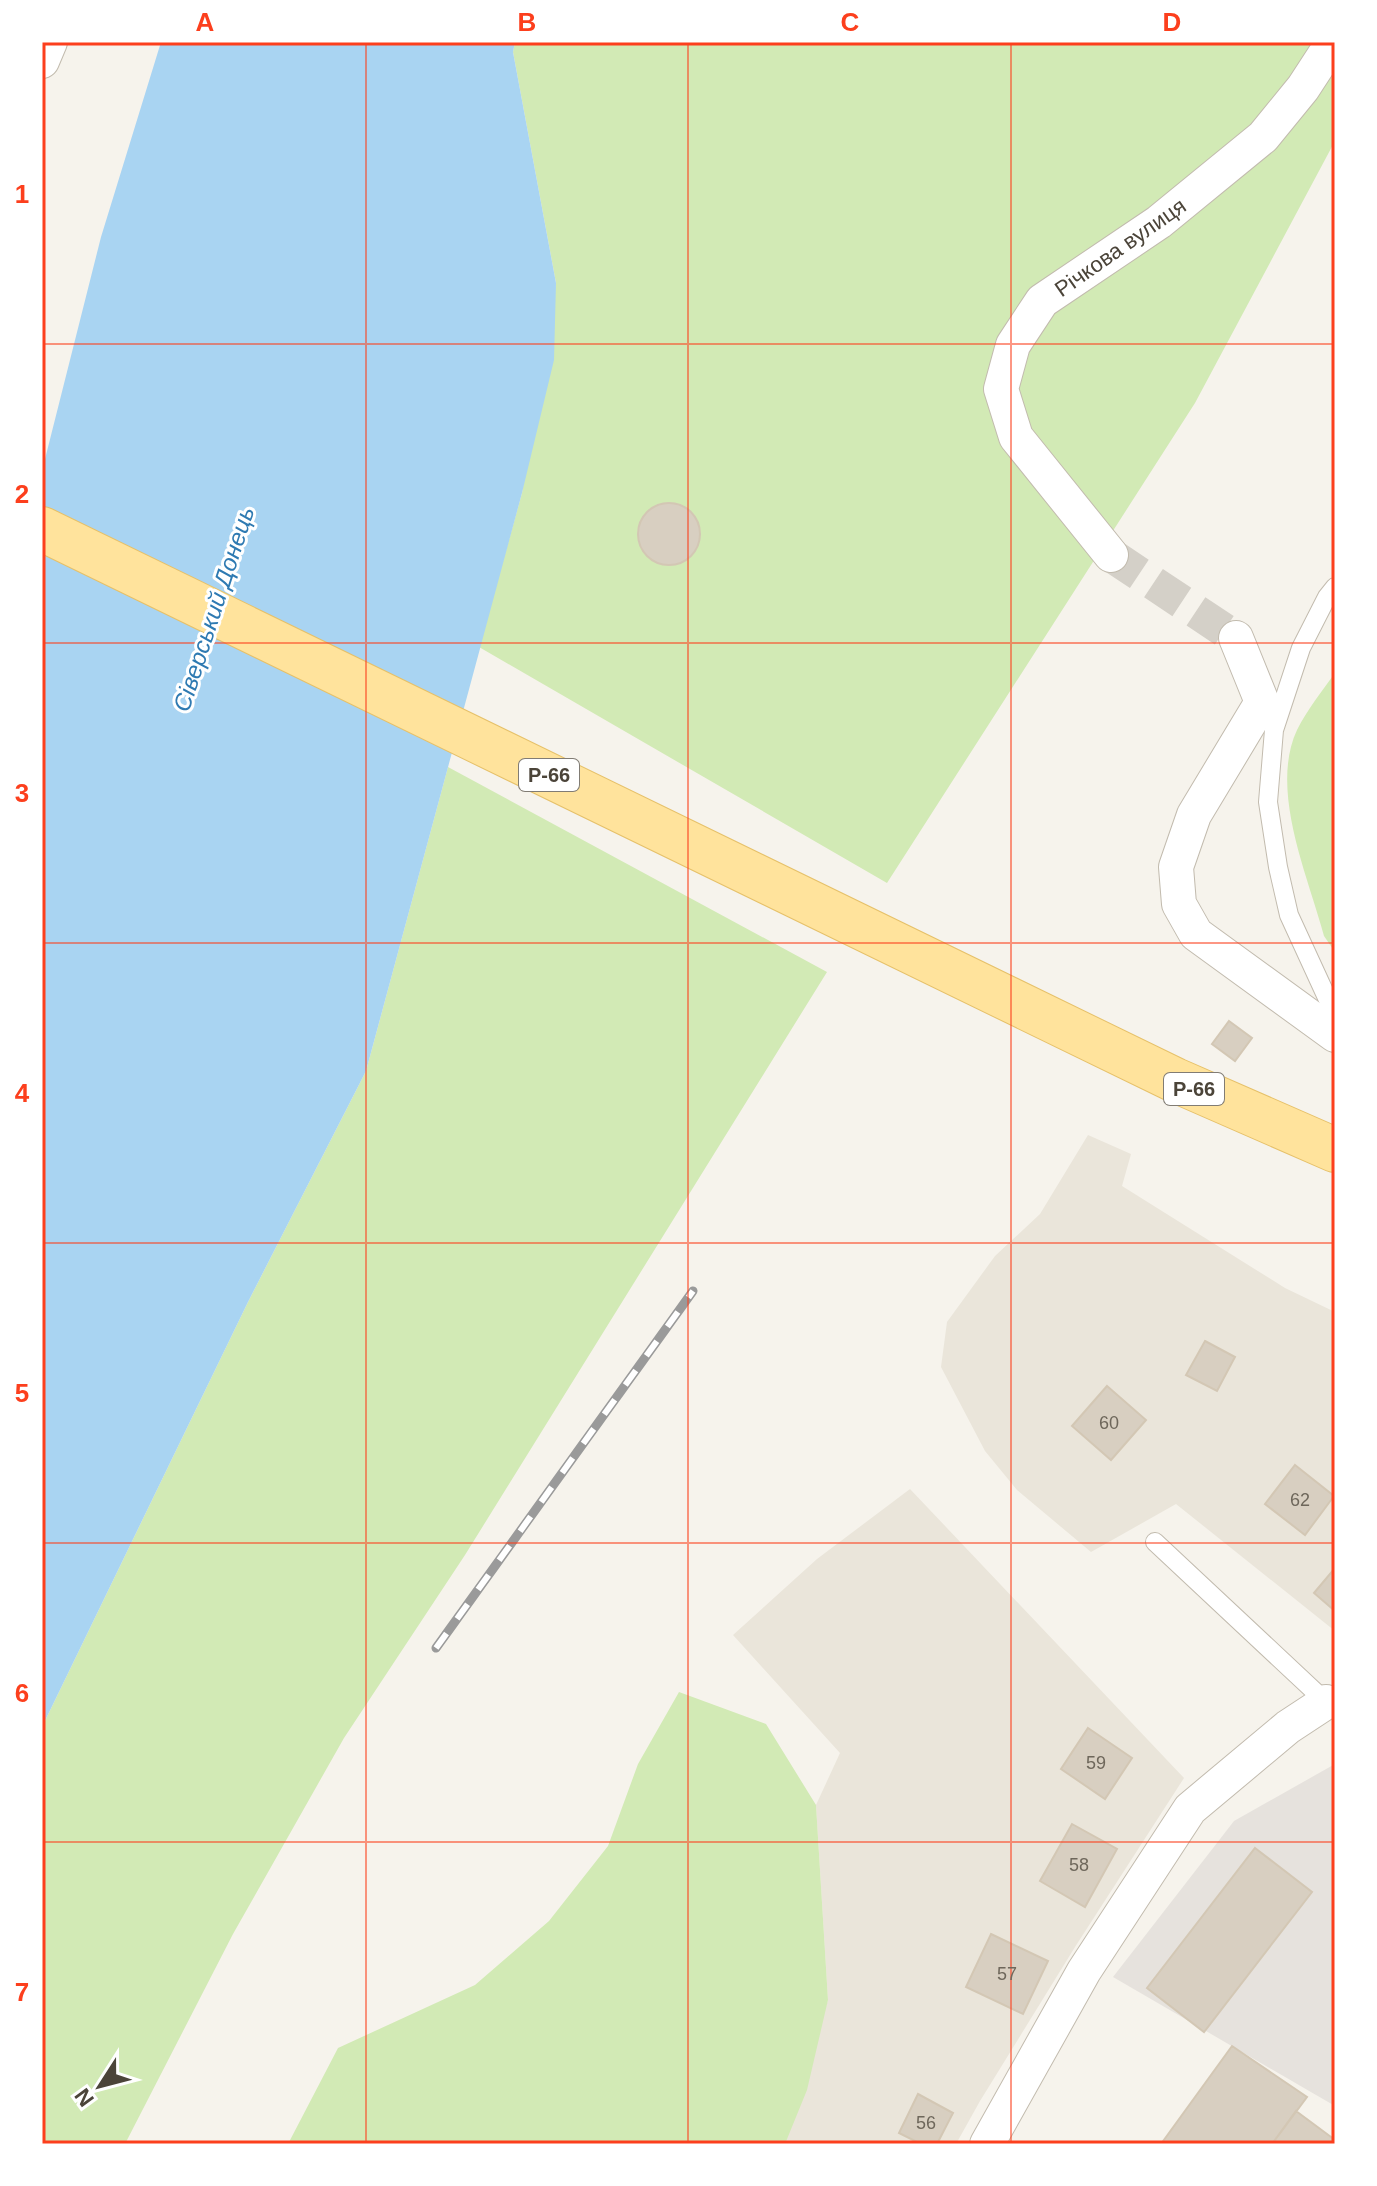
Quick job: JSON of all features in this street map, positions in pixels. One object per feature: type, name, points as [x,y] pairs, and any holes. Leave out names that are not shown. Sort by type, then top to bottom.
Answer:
[{"type":"main road","name":"Р-66","points":[[42,529],[1175,1080],[1335,1150]]},
{"type":"street","points":[[42,61],[50,42]]},
{"type":"street","name":"Річкова вулиця","points":[[1111,555],[1016,437],[1001,389],[1013,345],[1042,301],[1159,222],[1263,137],[1303,88],[1333,42]]},
{"type":"street","points":[[1236,638],[1262,702],[1194,815],[1176,867],[1179,904],[1196,934],[1335,1035]]},
{"type":"street","points":[[987,2144],[1084,1971],[1190,1809],[1288,1727],[1326,1702]]},
{"type":"lane","points":[[1335,587],[1301,648],[1274,730],[1268,802],[1289,915],[1335,1015]]},
{"type":"lane","points":[[1155,1542],[1326,1702]]},
{"type":"shaded area","points":[[1088,1135],[1131,1154],[1122,1186],[1285,1288],[1335,1312],[1335,1631],[1176,1504],[1091,1552],[1017,1490],[985,1451],[941,1367],[947,1322],[995,1256],[1040,1214]]},
{"type":"shaded area","points":[[910,1489],[1184,1778],[1075,1947],[956,2144],[784,2144],[828,2000],[816,1805],[840,1753],[733,1635],[817,1559]]},
{"type":"shaded area","points":[[1335,1764],[1335,2106],[1113,1977],[1234,1821]]},
{"type":"green space","points":[[515,42],[1335,42],[1335,141],[1195,403],[887,883],[479,647],[522,493],[556,283],[513,52]]},
{"type":"green space","points":[[1335,673],[1335,952],[1324,936],[1301,860],[1289,806],[1287,779],[1289,754],[1297,730]]},
{"type":"green space","points":[[448,767],[827,972],[465,1555],[344,1738],[233,1934],[125,2144],[42,2144],[42,1727],[248,1302],[366,1071]]},
{"type":"green space","points":[[679,1692],[766,1724],[816,1805],[828,2000],[807,2090],[785,2144],[562,2144],[560,2141],[558,2144],[288,2144],[338,2048],[475,1985],[549,1921],[608,1846],[638,1764]]},
{"type":"water","name":"Сіверський Донець","points":[[161,42],[515,42],[513,52],[556,283],[554,360],[522,493],[366,1071],[248,1302],[42,1727],[42,471],[101,237]]},
{"type":"building","points":[[663,503],[675,503],[691,512],[698,522],[698,546],[691,556],[675,565],[663,565],[643,551],[638,540],[638,528],[652,508]]},
{"type":"building","points":[[1229,1021],[1252,1038],[1235,1061],[1212,1044]]},
{"type":"building","points":[[1205,1341],[1235,1357],[1217,1391],[1186,1375]]},
{"type":"building","points":[[1107,1386],[1146,1420],[1111,1460],[1072,1426]]},
{"type":"building","points":[[1295,1465],[1334,1496],[1305,1535],[1265,1504]]},
{"type":"building","points":[[1335,1568],[1335,1611],[1314,1593]]},
{"type":"building","points":[[1088,1728],[1132,1758],[1105,1799],[1061,1769]]},
{"type":"building","points":[[1072,1824],[1117,1849],[1085,1907],[1040,1881]]},
{"type":"building","points":[[1255,1848],[1312,1892],[1204,2032],[1147,1988]]},
{"type":"building","points":[[991,1934],[1048,1961],[1023,2014],[966,1987]]},
{"type":"building","points":[[1232,2046],[1307,2097],[1272,2144],[1161,2144]]},
{"type":"building","points":[[918,2094],[953,2113],[937,2144],[921,2144],[899,2133]]},
{"type":"building","points":[[1296,2111],[1335,2140],[1335,2144],[1272,2144]]},
{"type":"tunnel","points":[[1111,555],[1236,638]]},
{"type":"railway","points":[[436,1648],[693,1291]]}]
